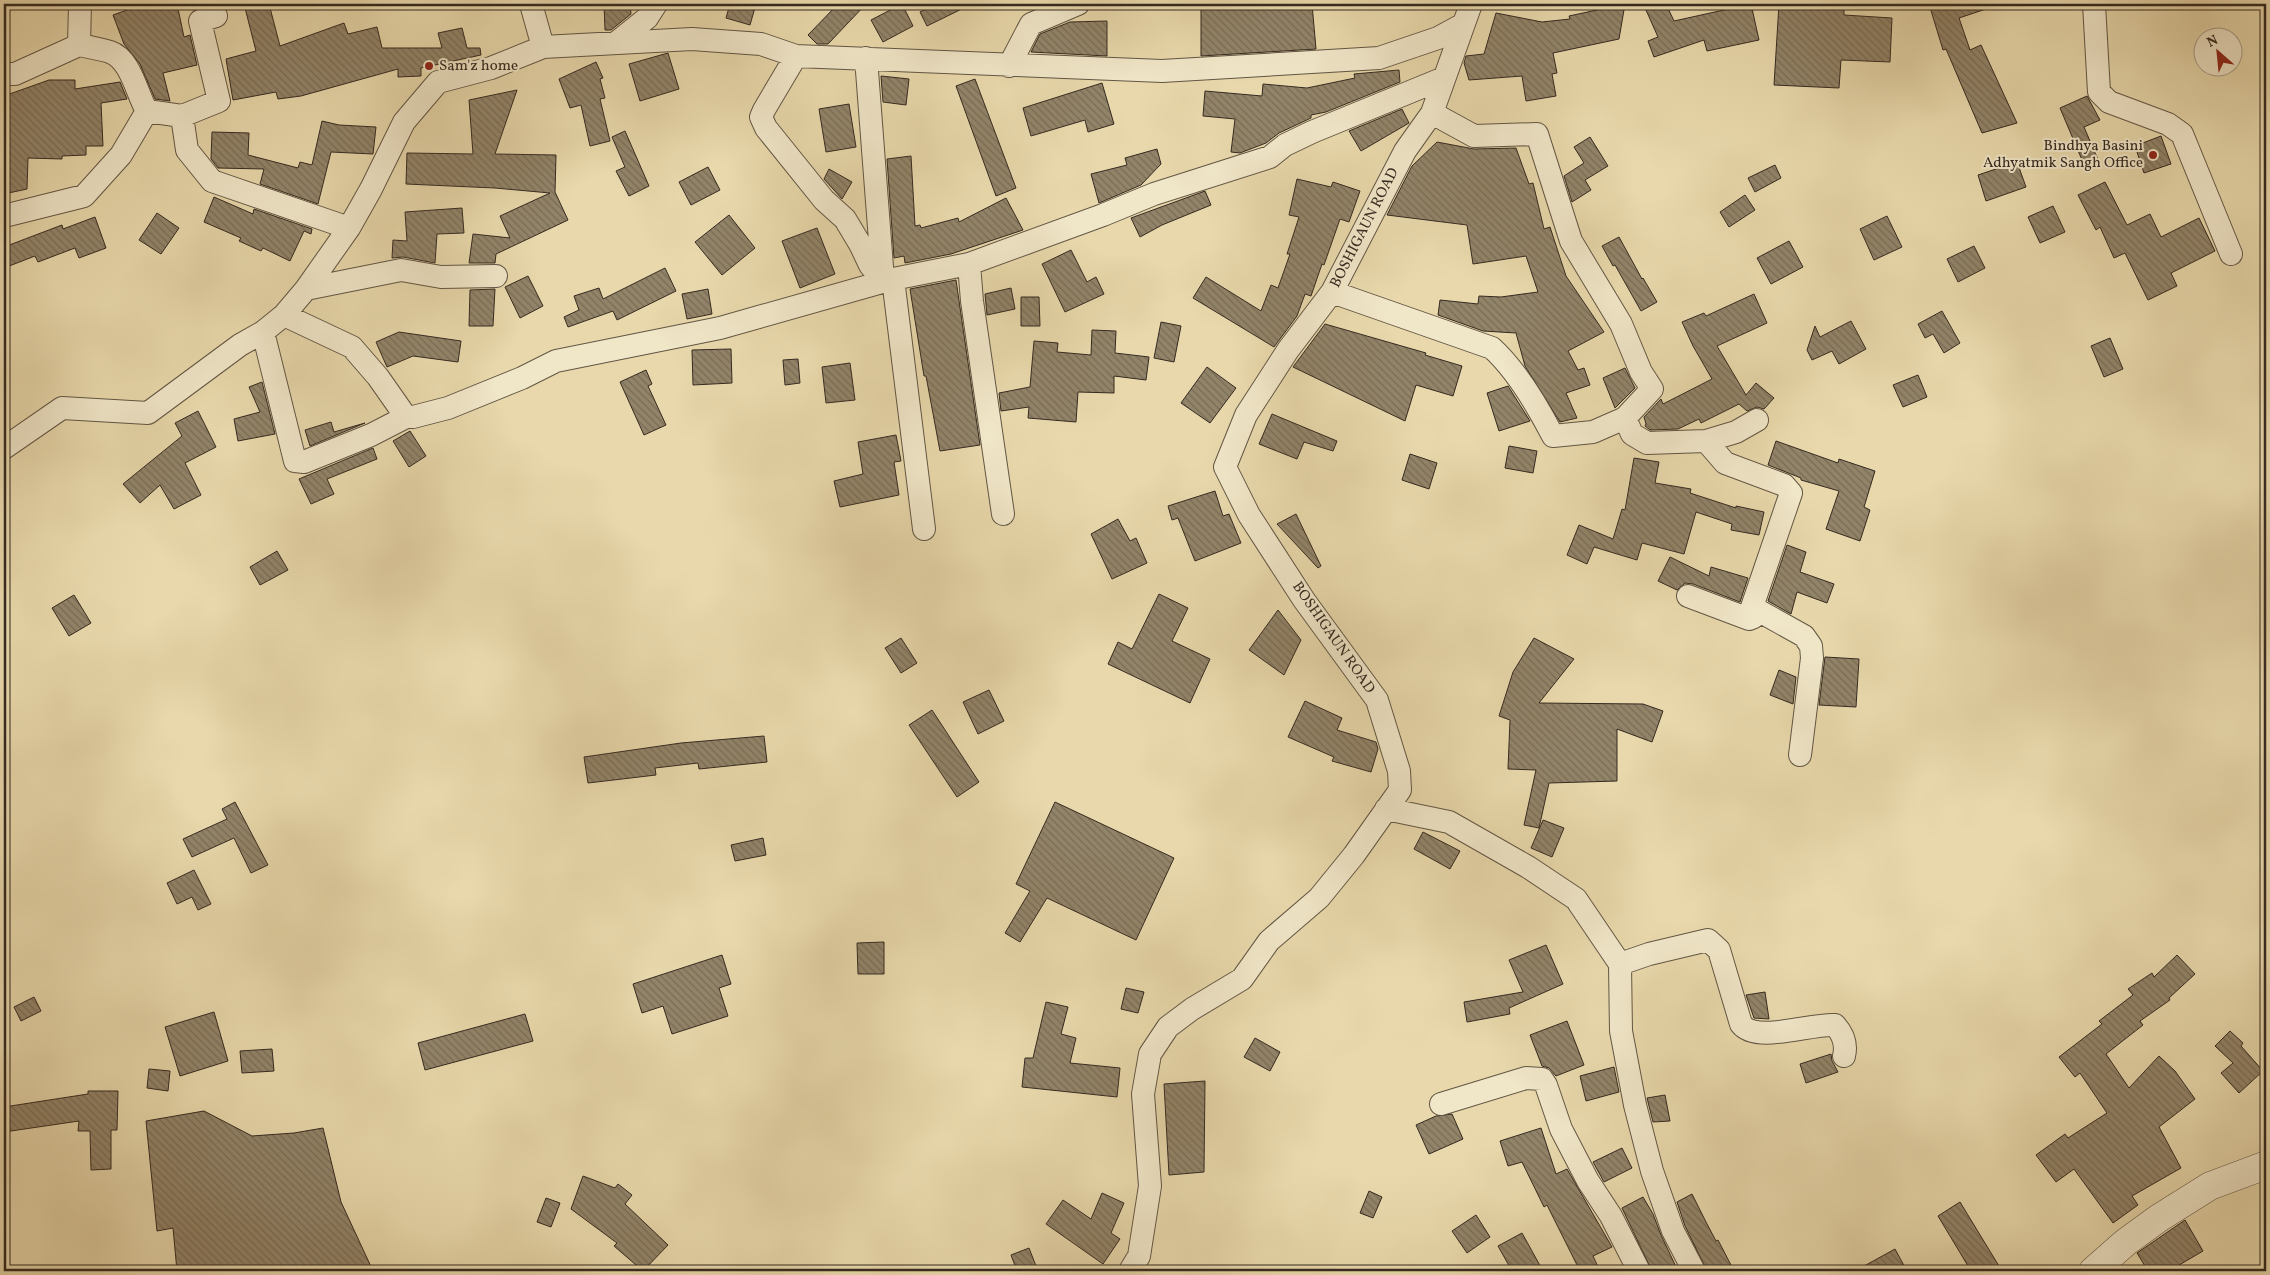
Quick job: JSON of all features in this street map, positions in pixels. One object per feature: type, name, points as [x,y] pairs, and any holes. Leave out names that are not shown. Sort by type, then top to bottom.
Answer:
[{"type":"street","points":[[79,45],[80,4]]},
{"type":"street","points":[[531,4],[543,47]]},
{"type":"street","points":[[617,42],[647,18],[656,4]]},
{"type":"street","points":[[1009,66],[1031,24],[1078,4]]},
{"type":"street","name":"BOSHIGAUN ROAD","points":[[1130,1271],[1139,1256],[1150,1186],[1142,1094],[1150,1054],[1168,1027],[1192,1009],[1242,979],[1269,941],[1319,898],[1354,855],[1400,790],[1399,771],[1377,700],[1304,600],[1249,515],[1225,467],[1246,415],[1288,350],[1332,292],[1405,151],[1432,113],[1471,4]]},
{"type":"street","points":[[2094,4],[2099,92],[2109,102],[2168,124],[2182,134],[2231,254]]},
{"type":"street","points":[[4,74],[15,74],[79,45],[112,53],[129,70],[137,86],[139,97],[148,111],[182,116],[219,101],[200,21],[216,16]]},
{"type":"street","points":[[4,448],[62,408],[148,413],[240,344],[263,332],[284,315],[306,289],[349,228],[371,189],[404,122],[438,82],[491,68],[543,47],[617,42],[692,40],[762,44],[796,56],[1162,71],[1379,58],[1438,38],[1462,25]]},
{"type":"street","points":[[796,56],[761,117],[766,128],[824,200],[845,218],[870,265],[888,280]]},
{"type":"street","points":[[866,58],[888,280],[924,530]]},
{"type":"street","points":[[263,332],[295,461],[304,462],[371,435],[406,417],[448,408],[522,378],[556,361],[720,328],[888,280],[970,264],[1154,194],[1270,157],[1285,145],[1312,132],[1444,78]]},
{"type":"street","points":[[4,216],[84,196],[121,156],[148,111]]},
{"type":"street","points":[[1332,292],[1492,348],[1502,357],[1543,417],[1553,436],[1592,432],[1625,418],[1652,389],[1641,372],[1620,324],[1571,241],[1537,134],[1474,136],[1432,113]]},
{"type":"street","points":[[182,116],[187,150],[212,181],[349,228]]},
{"type":"street","points":[[970,264],[986,400],[1003,514]]},
{"type":"street","points":[[306,289],[401,270],[441,277],[496,276]]},
{"type":"street","points":[[284,315],[352,347],[378,377],[406,417]]},
{"type":"street","points":[[1625,418],[1632,434],[1647,443],[1706,441],[1736,432],[1757,420]]},
{"type":"street","points":[[1688,596],[1749,619],[1754,617],[1752,607],[1791,493],[1784,485],[1725,462],[1706,441]]},
{"type":"street","points":[[1752,607],[1804,636],[1811,646],[1812,658],[1800,755]]},
{"type":"street","points":[[1386,809],[1449,822],[1528,867],[1576,900],[1620,964],[1621,1031],[1635,1105],[1652,1171],[1673,1231],[1694,1271]]},
{"type":"street","points":[[1620,964],[1649,954],[1708,940],[1719,950],[1741,1024],[1746,1030],[1756,1033],[1835,1025],[1842,1032],[1846,1047],[1844,1056]]},
{"type":"street","points":[[1441,1104],[1505,1087],[1526,1078],[1542,1079],[1546,1085],[1560,1129],[1588,1181],[1611,1216],[1639,1271]]},
{"type":"street","points":[[2093,1271],[2126,1242],[2210,1186],[2266,1165]]},
{"type":"building","points":[[144,4],[177,4],[184,37],[190,35],[197,65],[163,73],[170,101],[155,99],[140,64],[124,44],[113,15]]},
{"type":"building","points":[[244,4],[269,4],[280,46],[344,23],[348,34],[377,27],[382,48],[442,48],[438,33],[462,28],[467,48],[480,48],[481,55],[421,68],[421,76],[398,77],[398,69],[301,96],[278,99],[276,92],[233,100],[226,59],[256,51]]},
{"type":"building","points":[[604,4],[630,4],[631,14],[611,30],[605,30]]},
{"type":"building","points":[[730,4],[756,4],[750,25],[726,18]]},
{"type":"building","points":[[838,4],[866,4],[828,44],[817,44],[808,35]]},
{"type":"building","points":[[902,4],[913,26],[883,42],[871,20]]},
{"type":"building","points":[[936,4],[972,4],[927,26],[920,12]]},
{"type":"building","points":[[1201,4],[1244,4],[1245,8],[1274,4],[1312,4],[1316,49],[1201,56]]},
{"type":"building","points":[[1625,4],[1619,39],[1553,53],[1557,73],[1552,74],[1556,96],[1526,101],[1522,76],[1469,80],[1464,63],[1466,56],[1484,54],[1496,13],[1542,22],[1570,19],[1569,16]]},
{"type":"building","points":[[1659,4],[1666,4],[1674,21],[1751,4],[1759,40],[1707,51],[1704,40],[1654,57],[1648,41],[1658,37],[1646,10]]},
{"type":"building","points":[[1779,4],[1844,4],[1844,15],[1892,18],[1890,62],[1841,60],[1839,88],[1774,85]]},
{"type":"building","points":[[1929,4],[1992,4],[1992,7],[1959,18],[1970,50],[1981,45],[2017,123],[1982,133],[1946,49],[1943,50]]},
{"type":"building","points":[[1107,21],[1107,56],[1031,52],[1040,34],[1070,22]]},
{"type":"building","points":[[668,53],[679,89],[640,101],[629,64]]},
{"type":"building","points":[[596,62],[603,78],[600,79],[605,98],[600,99],[610,141],[590,146],[581,105],[570,108],[559,79]]},
{"type":"building","points":[[1399,70],[1400,82],[1326,112],[1311,115],[1311,118],[1279,133],[1266,143],[1240,153],[1231,152],[1235,119],[1203,116],[1205,91],[1262,96],[1263,84],[1307,88],[1355,78],[1354,74]]},
{"type":"building","points":[[881,76],[909,79],[906,105],[883,102]]},
{"type":"building","points":[[975,79],[1016,188],[996,196],[956,86]]},
{"type":"building","points":[[49,80],[75,80],[75,89],[120,82],[127,99],[101,103],[103,146],[86,146],[86,155],[62,156],[62,159],[28,158],[27,189],[4,194],[4,96]]},
{"type":"building","points":[[1102,83],[1114,124],[1088,132],[1085,120],[1031,136],[1023,108]]},
{"type":"building","points":[[517,90],[495,154],[556,155],[555,192],[568,220],[496,254],[495,263],[469,263],[473,234],[510,238],[500,216],[550,193],[495,188],[406,184],[407,153],[473,154],[469,100]]},
{"type":"building","points":[[2087,96],[2100,120],[2084,127],[2099,162],[2085,167],[2060,108]]},
{"type":"building","points":[[849,104],[856,147],[826,152],[819,109]]},
{"type":"building","points":[[1402,109],[1409,123],[1361,151],[1349,131]]},
{"type":"building","points":[[322,121],[339,125],[376,127],[373,154],[331,152],[318,204],[260,184],[264,169],[218,168],[211,159],[212,132],[249,133],[248,155],[298,168],[300,162],[312,165]]},
{"type":"building","points":[[625,131],[649,186],[629,196],[616,171],[625,167],[612,137]]},
{"type":"building","name":"Bindhya Basini Adhyatmik Sangh Office","points":[[2161,136],[2171,164],[2144,173],[2135,146]]},
{"type":"building","points":[[1590,137],[1608,166],[1585,180],[1591,190],[1572,202],[1564,176],[1584,163],[1574,147]]},
{"type":"building","points":[[1437,142],[1474,149],[1516,148],[1529,184],[1533,183],[1544,229],[1550,227],[1566,276],[1604,332],[1568,351],[1578,370],[1584,368],[1590,385],[1566,393],[1577,418],[1560,422],[1525,366],[1516,333],[1483,331],[1438,315],[1440,300],[1478,304],[1479,296],[1501,297],[1538,292],[1526,256],[1473,264],[1467,225],[1387,215],[1412,166]]},
{"type":"building","points":[[1157,149],[1161,164],[1141,185],[1099,203],[1091,174],[1127,165],[1125,158]]},
{"type":"building","points":[[911,156],[915,226],[920,225],[921,228],[958,218],[959,222],[1006,198],[1023,230],[951,254],[905,263],[904,256],[894,258],[887,159]]},
{"type":"building","points":[[2017,162],[2026,187],[1986,201],[1978,175]]},
{"type":"building","points":[[1775,165],[1781,178],[1755,192],[1748,178]]},
{"type":"building","points":[[708,167],[720,190],[691,205],[679,182]]},
{"type":"building","points":[[829,169],[852,182],[842,199],[824,179]]},
{"type":"building","points":[[1297,179],[1331,187],[1333,182],[1360,191],[1349,222],[1340,219],[1311,296],[1305,294],[1297,316],[1274,347],[1193,298],[1206,277],[1261,311],[1271,285],[1278,288],[1290,254],[1287,254],[1299,217],[1289,215]]},
{"type":"building","points":[[2105,182],[2127,225],[2150,214],[2161,237],[2199,218],[2215,251],[2171,273],[2177,286],[2148,300],[2125,253],[2114,258],[2100,227],[2096,230],[2078,195]]},
{"type":"building","points":[[1205,191],[1211,205],[1162,225],[1140,237],[1131,218]]},
{"type":"building","points":[[1745,195],[1755,210],[1729,227],[1720,212]]},
{"type":"building","points":[[214,197],[253,214],[254,209],[312,229],[311,234],[304,231],[290,261],[263,248],[261,251],[239,241],[241,238],[204,222]]},
{"type":"building","points":[[2053,206],[2065,232],[2040,243],[2028,217]]},
{"type":"building","points":[[462,208],[464,233],[437,234],[435,263],[403,257],[392,258],[393,240],[407,241],[405,212]]},
{"type":"building","points":[[157,213],[179,228],[161,254],[139,240]]},
{"type":"building","points":[[729,215],[755,248],[722,275],[695,242]]},
{"type":"building","points":[[1887,216],[1902,247],[1874,260],[1860,229]]},
{"type":"building","points":[[95,217],[106,248],[79,258],[75,248],[38,262],[35,256],[4,268],[4,247],[62,225],[63,229]]},
{"type":"building","points":[[817,228],[835,274],[800,288],[782,241]]},
{"type":"building","points":[[1619,237],[1657,302],[1641,311],[1602,246]]},
{"type":"building","points":[[1789,241],[1803,267],[1771,284],[1757,258]]},
{"type":"building","points":[[1974,246],[1985,268],[1958,282],[1947,259]]},
{"type":"building","points":[[1071,250],[1087,282],[1096,277],[1104,294],[1065,312],[1042,264]]},
{"type":"building","points":[[665,268],[676,291],[617,320],[613,311],[568,327],[564,317],[579,310],[574,296],[599,288],[603,299]]},
{"type":"building","points":[[528,276],[543,306],[520,318],[505,287]]},
{"type":"building","points":[[956,280],[980,445],[940,451],[926,376],[924,376],[910,289]]},
{"type":"building","points":[[1011,288],[1015,309],[987,315],[985,294]]},
{"type":"building","points":[[495,289],[493,326],[469,326],[470,290]]},
{"type":"building","points":[[708,289],[712,314],[687,319],[682,294]]},
{"type":"building","points":[[1754,294],[1767,323],[1717,346],[1746,395],[1756,383],[1774,398],[1764,409],[1757,407],[1747,411],[1739,404],[1701,423],[1699,419],[1678,429],[1650,430],[1645,426],[1644,417],[1661,399],[1663,404],[1712,379],[1682,322],[1704,313],[1706,316]]},
{"type":"building","points":[[1021,297],[1039,297],[1040,326],[1021,326]]},
{"type":"building","points":[[1942,311],[1960,343],[1944,353],[1933,334],[1925,338],[1918,324]]},
{"type":"building","points":[[1851,321],[1866,349],[1839,364],[1832,351],[1812,360],[1807,350],[1815,326],[1820,337]]},
{"type":"building","points":[[1161,322],[1181,326],[1174,362],[1154,358]]},
{"type":"building","points":[[1325,324],[1426,353],[1425,355],[1462,366],[1453,396],[1416,385],[1405,421],[1293,367]]},
{"type":"building","points":[[1092,330],[1116,331],[1115,353],[1149,357],[1146,380],[1114,376],[1114,393],[1078,392],[1076,422],[1028,418],[1029,407],[1001,411],[999,393],[1030,387],[1034,341],[1058,343],[1057,352],[1091,355]]},
{"type":"building","points":[[399,332],[461,341],[458,362],[413,356],[387,367],[376,342]]},
{"type":"building","points":[[2110,338],[2123,369],[2104,377],[2091,346]]},
{"type":"building","points":[[731,349],[732,383],[693,385],[692,350]]},
{"type":"building","points":[[798,359],[800,383],[785,385],[783,360]]},
{"type":"building","points":[[850,363],[855,400],[826,403],[822,367]]},
{"type":"building","points":[[1207,367],[1236,388],[1210,423],[1181,403]]},
{"type":"building","points":[[1625,368],[1635,388],[1615,408],[1603,378]]},
{"type":"building","points":[[646,370],[652,384],[648,386],[666,425],[644,435],[620,382]]},
{"type":"building","points":[[1918,375],[1927,397],[1903,407],[1893,385]]},
{"type":"building","points":[[262,382],[275,434],[238,441],[234,419],[260,412],[249,387]]},
{"type":"building","points":[[1508,386],[1530,421],[1499,431],[1487,393]]},
{"type":"building","points":[[198,411],[216,447],[185,463],[201,495],[174,509],[160,485],[140,503],[123,484],[182,436],[175,423]]},
{"type":"building","points":[[1272,414],[1337,441],[1333,451],[1304,442],[1297,459],[1259,444]]},
{"type":"building","points":[[331,422],[334,432],[365,423],[310,446],[305,430]]},
{"type":"building","points":[[410,431],[426,456],[409,467],[393,441]]},
{"type":"building","points":[[896,435],[901,461],[894,462],[899,495],[840,507],[834,481],[863,474],[858,442]]},
{"type":"building","points":[[1776,441],[1838,463],[1839,459],[1875,471],[1864,507],[1870,510],[1860,541],[1826,529],[1839,491],[1801,480],[1801,478],[1768,465]]},
{"type":"building","points":[[1509,446],[1537,451],[1533,473],[1505,468]]},
{"type":"building","points":[[373,448],[377,459],[327,479],[334,494],[311,504],[299,479]]},
{"type":"building","points":[[1410,454],[1437,463],[1429,489],[1402,480]]},
{"type":"building","points":[[1634,458],[1659,462],[1655,483],[1691,489],[1690,493],[1736,508],[1736,506],[1764,512],[1759,535],[1731,530],[1732,524],[1696,512],[1684,554],[1642,543],[1637,560],[1594,547],[1587,564],[1567,555],[1579,525],[1613,539],[1622,509],[1625,510]]},
{"type":"building","points":[[1215,491],[1223,516],[1229,514],[1241,543],[1195,561],[1178,518],[1172,520],[1168,506]]},
{"type":"building","points":[[1296,514],[1321,566],[1318,568],[1277,524]]},
{"type":"building","points":[[1118,519],[1130,541],[1136,538],[1147,563],[1112,579],[1091,534]]},
{"type":"building","points":[[1787,545],[1806,552],[1800,572],[1834,584],[1827,603],[1797,592],[1791,614],[1768,601]]},
{"type":"building","points":[[277,551],[288,570],[260,585],[250,567]]},
{"type":"building","points":[[1670,557],[1709,576],[1711,567],[1748,578],[1740,602],[1693,584],[1685,583],[1677,590],[1658,581]]},
{"type":"building","points":[[1159,594],[1188,608],[1172,641],[1210,659],[1190,703],[1108,664],[1118,642],[1132,649]]},
{"type":"building","points":[[74,595],[91,623],[69,636],[52,608]]},
{"type":"building","points":[[1278,610],[1301,640],[1284,675],[1249,650]]},
{"type":"building","points":[[901,638],[917,663],[901,673],[885,648]]},
{"type":"building","points":[[1534,638],[1574,659],[1539,703],[1643,704],[1663,711],[1652,742],[1617,729],[1617,781],[1549,783],[1539,828],[1524,825],[1536,770],[1508,769],[1510,720],[1499,716],[1513,672]]},
{"type":"building","points":[[1825,657],[1859,659],[1856,707],[1819,705]]},
{"type":"building","points":[[1779,670],[1796,677],[1793,704],[1770,695]]},
{"type":"building","points":[[989,690],[1004,721],[978,734],[963,702]]},
{"type":"building","points":[[1305,701],[1342,718],[1337,730],[1376,742],[1378,749],[1371,772],[1332,761],[1334,757],[1288,737]]},
{"type":"building","points":[[932,710],[979,782],[957,797],[909,725]]},
{"type":"building","points":[[764,736],[767,762],[699,769],[698,763],[655,768],[656,775],[588,783],[584,757],[681,743]]},
{"type":"building","points":[[235,802],[268,865],[251,873],[234,838],[192,857],[183,839],[227,819],[222,809]]},
{"type":"building","points":[[1055,802],[1174,858],[1136,940],[1047,898],[1020,942],[1005,933],[1030,891],[1016,884]]},
{"type":"building","points":[[1543,820],[1564,828],[1552,857],[1531,848]]},
{"type":"building","points":[[1423,832],[1460,851],[1450,869],[1414,849]]},
{"type":"building","points":[[763,838],[766,855],[735,861],[731,845]]},
{"type":"building","points":[[194,870],[211,904],[198,910],[192,897],[177,904],[167,883]]},
{"type":"building","points":[[884,942],[884,974],[858,974],[857,943]]},
{"type":"building","points":[[1546,945],[1563,984],[1509,1008],[1510,1014],[1467,1022],[1464,1002],[1523,992],[1509,960]]},
{"type":"building","points":[[722,955],[731,984],[719,988],[728,1016],[672,1034],[663,1006],[642,1013],[633,984]]},
{"type":"building","points":[[2177,955],[2195,974],[2169,998],[2170,1000],[2140,1021],[2143,1025],[2106,1054],[2129,1088],[2159,1056],[2175,1071],[2195,1099],[2159,1127],[2181,1168],[2132,1196],[2138,1205],[2113,1223],[2074,1169],[2056,1182],[2036,1155],[2065,1134],[2068,1138],[2107,1113],[2080,1073],[2075,1077],[2059,1057],[2102,1024],[2099,1021],[2133,995],[2128,989],[2152,973],[2154,977]]},
{"type":"building","points":[[1126,988],[1144,992],[1138,1013],[1121,1009]]},
{"type":"building","points":[[1765,992],[1769,1019],[1754,1018],[1746,995]]},
{"type":"building","points":[[34,997],[41,1011],[21,1021],[14,1007]]},
{"type":"building","points":[[1046,1002],[1068,1007],[1061,1034],[1076,1038],[1070,1063],[1120,1068],[1117,1097],[1022,1087],[1025,1058],[1033,1058]]},
{"type":"building","points":[[214,1012],[228,1061],[180,1076],[165,1027]]},
{"type":"building","points":[[525,1014],[533,1041],[425,1070],[418,1043]]},
{"type":"building","points":[[1567,1021],[1584,1065],[1556,1076],[1549,1068],[1542,1066],[1530,1035]]},
{"type":"building","points":[[2230,1031],[2243,1043],[2241,1046],[2263,1071],[2239,1093],[2221,1073],[2233,1063],[2215,1046]]},
{"type":"building","points":[[1255,1038],[1280,1052],[1270,1071],[1244,1057]]},
{"type":"building","points":[[272,1049],[274,1071],[242,1073],[240,1051]]},
{"type":"building","points":[[1831,1054],[1832,1061],[1838,1072],[1806,1083],[1800,1064]]},
{"type":"building","points":[[1614,1067],[1619,1092],[1586,1101],[1580,1076]]},
{"type":"building","points":[[149,1069],[170,1071],[168,1091],[147,1088]]},
{"type":"building","points":[[1205,1081],[1204,1172],[1169,1175],[1164,1084]]},
{"type":"building","points":[[88,1091],[118,1091],[117,1130],[111,1130],[111,1169],[91,1170],[90,1131],[78,1131],[79,1121],[4,1132],[4,1107],[88,1094]]},
{"type":"building","points":[[1665,1095],[1670,1121],[1653,1122],[1647,1098]]},
{"type":"building","points":[[204,1111],[252,1136],[294,1133],[323,1128],[341,1202],[373,1271],[177,1271],[173,1228],[157,1231],[146,1121]]},
{"type":"building","points":[[1452,1114],[1463,1139],[1429,1154],[1416,1125],[1436,1116]]},
{"type":"building","points":[[1541,1128],[1556,1174],[1567,1169],[1612,1247],[1593,1256],[1600,1271],[1580,1271],[1547,1205],[1544,1207],[1522,1162],[1508,1166],[1500,1141]]},
{"type":"building","points":[[1622,1148],[1632,1168],[1604,1182],[1593,1162]]},
{"type":"building","points":[[583,1176],[615,1188],[618,1184],[632,1195],[625,1204],[668,1245],[643,1271],[614,1246],[617,1243],[571,1209]]},
{"type":"building","points":[[1369,1191],[1382,1197],[1373,1218],[1360,1213]]},
{"type":"building","points":[[1102,1193],[1124,1203],[1111,1233],[1120,1239],[1103,1264],[1046,1224],[1063,1200],[1091,1219]]},
{"type":"building","points":[[1692,1194],[1716,1241],[1718,1240],[1732,1267],[1723,1271],[1707,1271],[1685,1226],[1677,1202]]},
{"type":"building","points":[[1643,1197],[1653,1214],[1678,1271],[1652,1271],[1622,1208]]},
{"type":"building","points":[[546,1198],[560,1203],[551,1227],[537,1222]]},
{"type":"building","points":[[1960,1202],[2002,1271],[1971,1271],[1938,1216]]},
{"type":"building","points":[[1476,1215],[1490,1237],[1467,1253],[1452,1231]]},
{"type":"building","points":[[2185,1220],[2203,1251],[2169,1271],[2148,1271],[2137,1253]]},
{"type":"building","points":[[1522,1233],[1543,1271],[1512,1271],[1498,1246]]},
{"type":"building","points":[[1029,1248],[1038,1271],[1017,1271],[1011,1255]]},
{"type":"building","points":[[1895,1249],[1907,1271],[1855,1271]]},
{"type":"place","name":"Sam'z home","points":[[429,66]]},
{"type":"place","name":"Bindhya Basini Adhyatmik Sangh Office","points":[[2153,155]]}]
